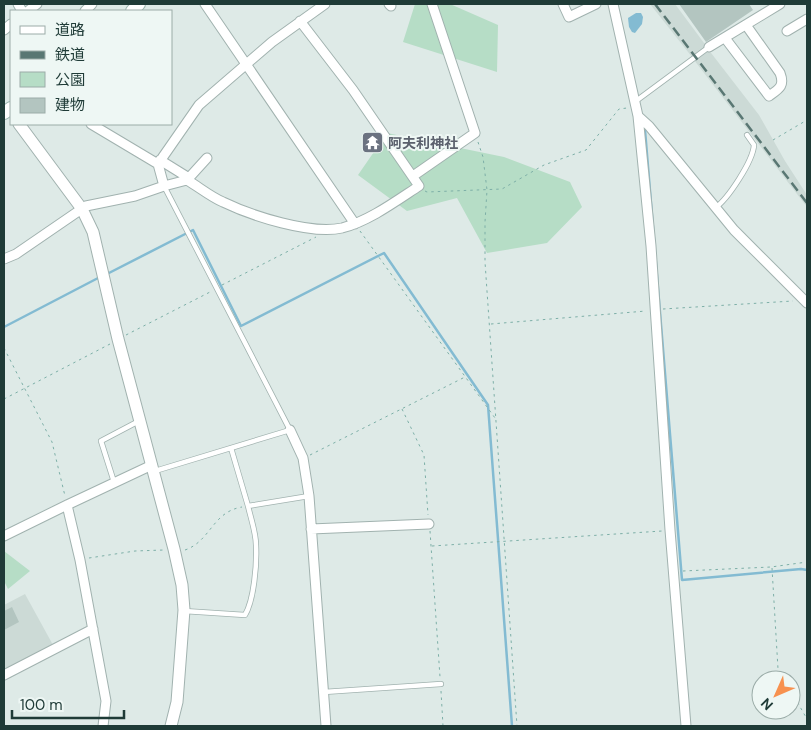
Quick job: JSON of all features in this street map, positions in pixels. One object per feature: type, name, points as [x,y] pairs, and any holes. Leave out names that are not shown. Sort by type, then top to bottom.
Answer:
[{"type":"street","points":[[205,4],[355,224]]},
{"type":"street","points":[[164,186],[159,162],[199,106],[246,64],[300,21],[325,4]]},
{"type":"street","points":[[413,176],[475,133],[432,4]]},
{"type":"street","points":[[563,4],[569,17],[596,4]]},
{"type":"street","points":[[613,4],[637,108],[656,310],[670,530],[675,571],[686,726]]},
{"type":"street","points":[[709,47],[780,4]]},
{"type":"street","points":[[787,31],[807,19]]},
{"type":"street","points":[[93,125],[188,179],[222,202],[291,224],[320,230],[355,224],[388,207],[419,186],[353,90],[300,21]]},
{"type":"street","points":[[726,38],[769,96],[781,87],[783,80],[746,25]]},
{"type":"street","points":[[637,108],[649,126],[715,208],[750,247],[804,300]]},
{"type":"street","points":[[20,125],[82,209],[93,232],[118,339],[176,560],[182,585],[184,610],[177,702],[171,726]]},
{"type":"street","points":[[4,259],[16,254],[86,206],[135,196],[188,179],[207,158]]},
{"type":"street","points":[[290,430],[303,458],[309,496],[326,726]]},
{"type":"street","points":[[4,536],[66,504],[114,482],[152,468]]},
{"type":"street","points":[[66,504],[80,560],[106,701],[103,726]]},
{"type":"street","points":[[311,529],[429,524]]},
{"type":"street","points":[[4,675],[93,629]]},
{"type":"lane","points":[[637,108],[709,47]]},
{"type":"lane","points":[[715,208],[723,201],[754,152],[754,145],[748,135]]},
{"type":"lane","points":[[152,468],[231,448],[290,430],[164,186]]},
{"type":"lane","points":[[114,482],[101,441],[140,420]]},
{"type":"lane","points":[[184,610],[245,615],[248,609],[255,573],[256,544],[248,506],[231,448]]},
{"type":"lane","points":[[248,506],[309,496]]},
{"type":"lane","points":[[324,692],[441,684]]},
{"type":"path","points":[[419,186],[427,192],[502,189],[544,165],[586,150],[619,109],[637,108]]},
{"type":"path","points":[[773,140],[807,120]]},
{"type":"path","points":[[475,133],[484,157],[487,190],[484,222],[485,262],[517,726]]},
{"type":"path","points":[[355,224],[496,419]]},
{"type":"path","points":[[490,324],[804,300]]},
{"type":"path","points":[[4,399],[118,339]]},
{"type":"path","points":[[4,348],[52,442],[66,504]]},
{"type":"path","points":[[303,458],[465,377]]},
{"type":"path","points":[[402,409],[424,454],[443,726]]},
{"type":"path","points":[[431,546],[670,530]]},
{"type":"path","points":[[675,571],[772,567],[807,562]]},
{"type":"path","points":[[772,567],[779,670]]},
{"type":"shaded area","points":[[650,4],[675,4],[707,47],[692,57]]},
{"type":"shaded area","points":[[708,49],[759,115],[807,195],[807,207],[694,60]]},
{"type":"shaded area","points":[[25,594],[53,645],[4,671],[4,605]]},
{"type":"green space","points":[[415,4],[450,4],[498,25],[497,72],[403,42]]},
{"type":"green space","points":[[387,133],[504,157],[570,182],[582,207],[547,243],[487,253],[457,198],[407,211],[358,175]]},
{"type":"green space","points":[[4,551],[30,571],[8,589],[4,581]]},
{"type":"water","points":[[636,13],[641,13],[643,17],[642,24],[635,33],[629,27],[628,18]]},
{"type":"building","points":[[679,4],[749,4],[753,10],[706,42]]},
{"type":"building","points":[[12,607],[19,622],[4,630],[4,611]]},
{"type":"waterway","points":[[645,130],[682,580],[807,570]]},
{"type":"waterway","points":[[107,274],[193,230],[241,326],[384,253],[488,405],[512,726]]},
{"type":"waterway","points":[[4,327],[100,277]]},
{"type":"railway","points":[[655,4],[807,203]]},
{"type":"place","name":"阿夫利神社","points":[[372,143]]}]
